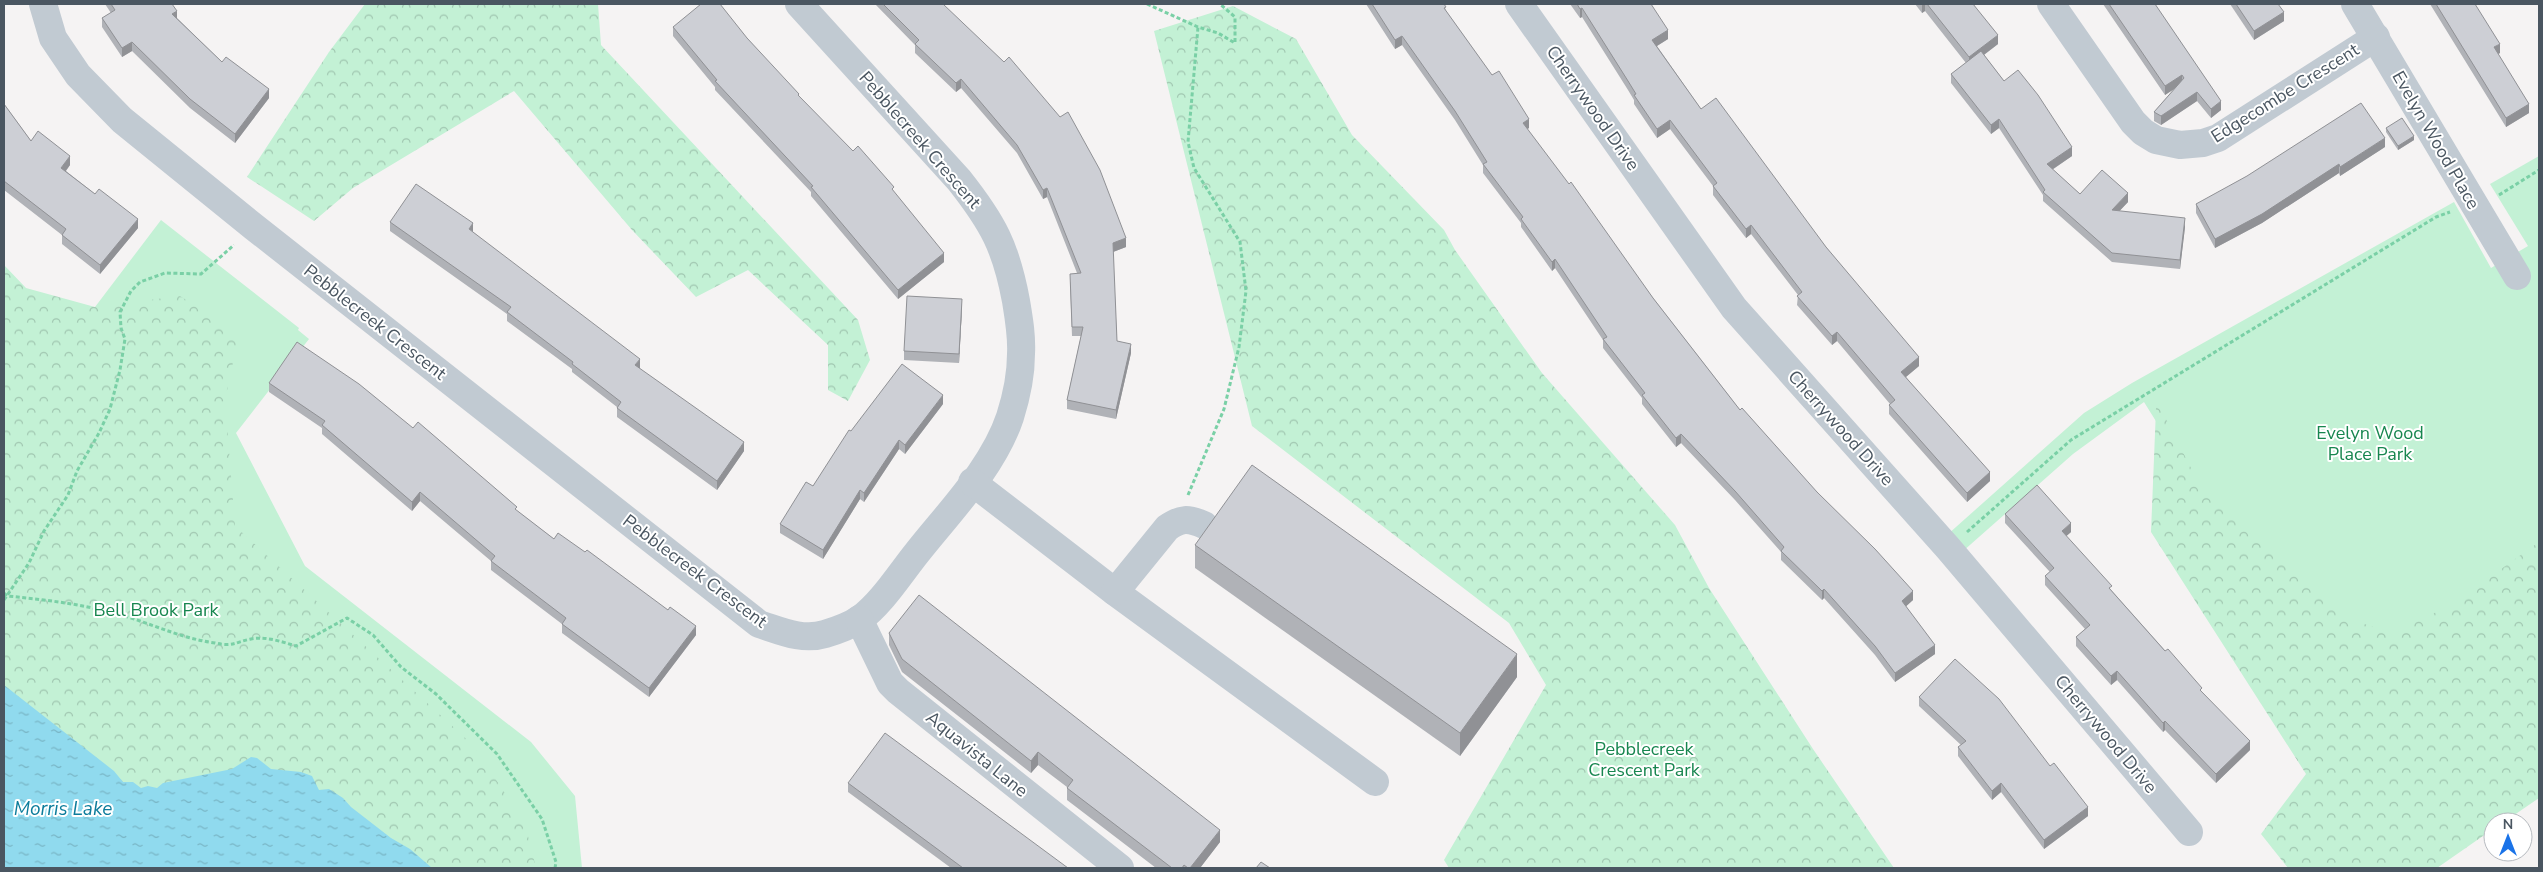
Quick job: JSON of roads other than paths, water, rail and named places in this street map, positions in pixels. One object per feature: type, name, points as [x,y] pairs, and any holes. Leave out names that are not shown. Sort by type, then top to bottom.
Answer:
[{"type":"street","name":"Pebblecreek Crescent","points":[[42,4],[53,38],[92,91],[122,120],[254,227],[759,624],[791,635],[810,637],[825,634],[859,619],[889,589],[972,482],[994,450],[1010,417],[1021,354],[1020,326],[1009,263],[996,234],[980,206],[959,180],[799,4]]},
{"type":"street","name":"Cherrywood Drive","points":[[1519,4],[1734,308],[1948,548],[2189,832]]},
{"type":"street","name":"Edgecombe Crescent","points":[[2051,4],[2133,122],[2156,140],[2172,144],[2196,144],[2218,138],[2376,36]]},
{"type":"street","name":"Evelyn Wood Place","points":[[2355,4],[2376,36],[2517,276]]},
{"type":"street","points":[[972,482],[1115,592],[1375,782]]},
{"type":"street","points":[[1115,592],[1156,539],[1191,522]]},
{"type":"street","name":"Aquavista Lane","points":[[859,619],[890,683],[898,691],[1120,868]]},
{"type":"water","name":"Morris Lake","points":[[4,685],[114,771],[123,782],[133,782],[141,788],[148,786],[157,788],[163,783],[232,769],[251,757],[257,758],[271,769],[301,772],[312,776],[319,790],[329,789],[343,798],[351,807],[391,838],[410,849],[432,868],[4,868]]},
{"type":"park label","name":"Evelyn Wood Place Park","points":[[2370,443]]},
{"type":"park label","name":"Bell Brook Park","points":[[156,610]]},
{"type":"park label","name":"Pebblecreek Crescent Park","points":[[1644,760]]}]
